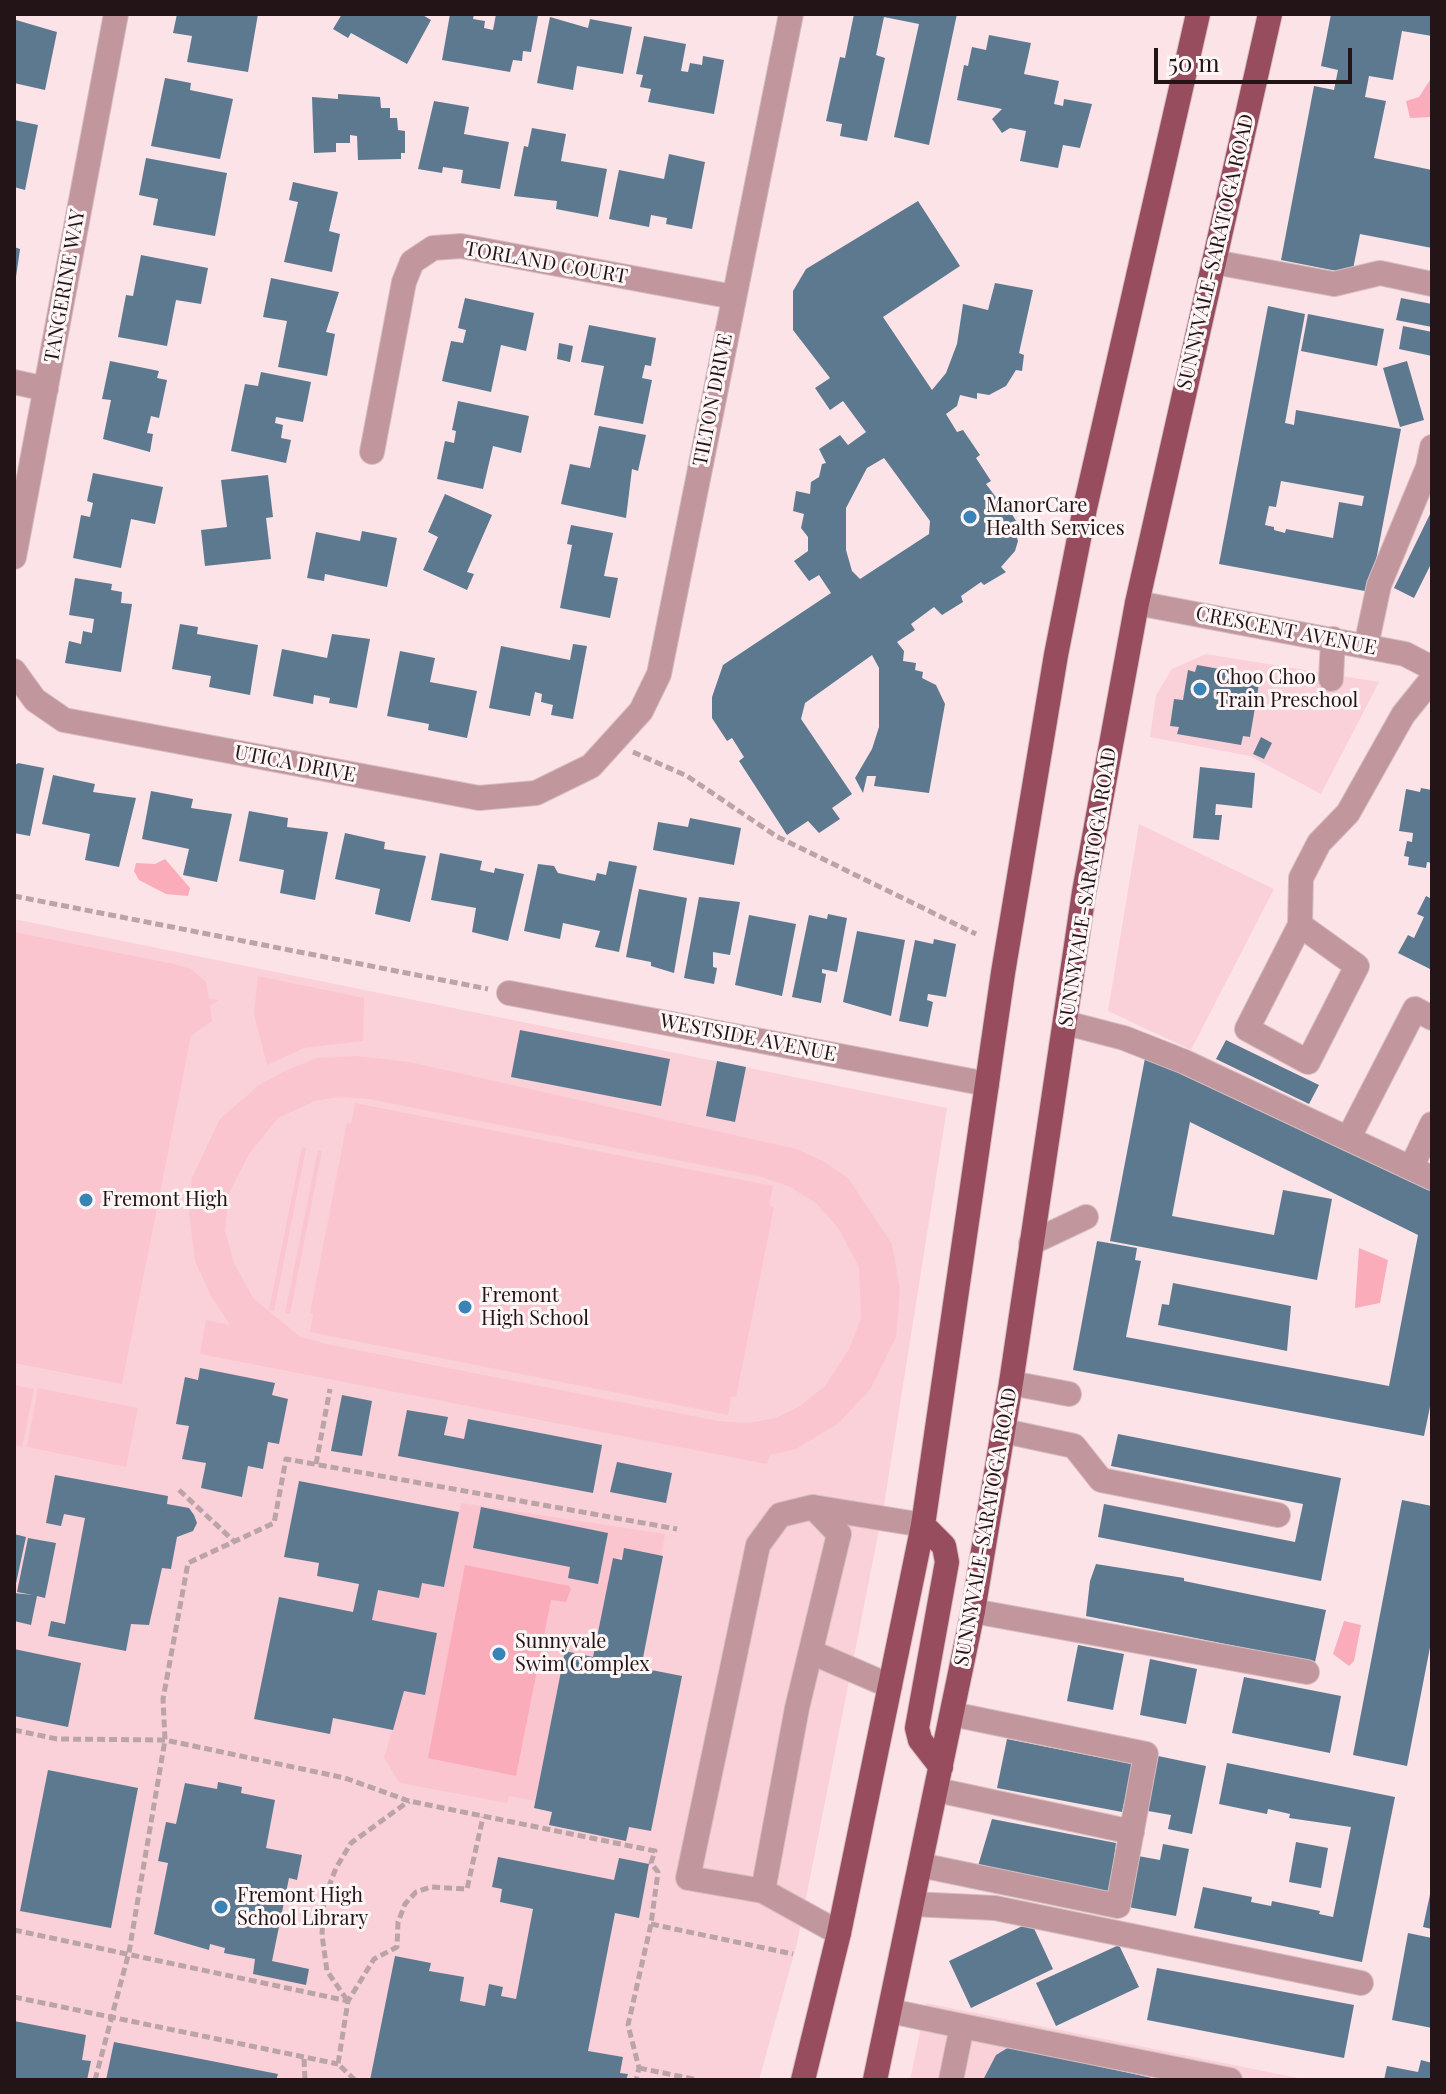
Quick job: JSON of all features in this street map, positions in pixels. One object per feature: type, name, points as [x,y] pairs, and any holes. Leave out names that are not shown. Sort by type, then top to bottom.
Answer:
[{"type":"main road","points":[[803,2080],[839,1933],[923,1525],[1029,802],[1056,655],[1085,508],[1198,14]]},
{"type":"main road","name":"SUNNYVALE-SARATOGA ROAD","points":[[875,2080],[973,1611],[1004,1431],[1086,877],[1137,603],[1270,14]]},
{"type":"main road","name":"SUNNYVALE-SARATOGA ROAD","points":[[923,1525],[944,1546],[947,1562],[917,1728],[939,1778]]},
{"type":"street","name":"TANGERINE WAY","points":[[14,557],[116,14]]},
{"type":"street","name":"TILTON DRIVE","points":[[591,766],[641,711],[659,674],[791,14]]},
{"type":"street","name":"TORLAND COURT","points":[[372,452],[404,282],[412,262],[433,248],[461,246],[734,297]]},
{"type":"street","points":[[1214,262],[1334,284],[1380,273],[1432,284]]},
{"type":"street","points":[[14,382],[46,389]]},
{"type":"street","points":[[1366,646],[1379,585],[1428,467],[1432,447]]},
{"type":"street","name":"CRESCENT AVENUE","points":[[1137,603],[1405,654],[1432,668]]},
{"type":"street","points":[[1331,679],[1333,639]]},
{"type":"street","name":"UTICA DRIVE","points":[[14,671],[35,700],[64,720],[479,798],[536,793],[591,766]]},
{"type":"street","points":[[1300,925],[1357,966],[1308,1062],[1247,1029],[1300,925],[1301,878],[1319,843],[1348,813],[1403,715],[1432,679]]},
{"type":"street","name":"WESTSIDE AVENUE","points":[[509,993],[987,1084]]},
{"type":"street","points":[[1349,1137],[1415,1009],[1432,1018]]},
{"type":"street","points":[[1066,1023],[1124,1038],[1185,1062],[1421,1173],[1432,1124]]},
{"type":"street","points":[[1031,1243],[1086,1217]]},
{"type":"street","points":[[1011,1383],[1069,1394]]},
{"type":"street","points":[[1004,1431],[1074,1446],[1101,1480],[1278,1515]]},
{"type":"street","points":[[839,1933],[763,1891],[688,1878],[758,1545],[780,1515],[813,1507],[923,1525]]},
{"type":"street","points":[[763,1891],[797,1708],[839,1534],[813,1507]]},
{"type":"street","points":[[973,1611],[1307,1672]]},
{"type":"street","points":[[811,1652],[890,1686]]},
{"type":"street","points":[[920,1865],[1118,1906],[1146,1754],[952,1714]]},
{"type":"street","points":[[939,1778],[1132,1832]]},
{"type":"street","points":[[912,1904],[995,1908],[1361,1983]]},
{"type":"street","points":[[890,2011],[1230,2080]]},
{"type":"street","points":[[951,2080],[962,2026]]},
{"type":"path","points":[[616,740],[629,750],[687,776],[776,836],[976,934]]},
{"type":"path","points":[[14,896],[509,993]]},
{"type":"path","points":[[316,1464],[330,1389]]},
{"type":"path","points":[[95,2080],[129,1952],[165,1740],[163,1699],[188,1563],[274,1523],[286,1459],[677,1529]]},
{"type":"path","points":[[179,1490],[236,1543]]},
{"type":"path","points":[[14,1730],[57,1739],[165,1740],[345,1778],[409,1801],[655,1851],[651,1863],[658,1872],[651,1924],[628,2025],[639,2068],[636,2080]]},
{"type":"path","points":[[348,2001],[327,1971],[322,1935],[324,1899],[336,1868],[351,1843],[409,1801]]},
{"type":"path","points":[[338,2064],[348,2001],[374,1959],[397,1947],[398,1922],[416,1892],[440,1887],[467,1889],[483,1817]]},
{"type":"path","points":[[651,1924],[793,1954]]},
{"type":"path","points":[[14,1930],[348,2001]]},
{"type":"path","points":[[14,1997],[338,2064],[355,2080]]},
{"type":"path","points":[[304,2059],[305,2080]]},
{"type":"path","points":[[639,2068],[698,2080]]},
{"type":"shaded area","points":[[1432,77],[1432,117],[1410,118],[1406,101],[1419,97]]},
{"type":"shaded area","points":[[1206,654],[1379,682],[1321,794],[1250,756],[1150,737],[1156,695],[1172,669]]},
{"type":"shaded area","points":[[1139,824],[1274,889],[1191,1050],[1108,1011]]},
{"type":"shaded area","points":[[165,859],[190,888],[188,896],[166,894],[139,880],[134,871],[136,863],[155,864]]},
{"type":"shaded area","name":"Fremont High School","points":[[14,919],[947,1108],[884,1505],[797,1943],[759,2080],[14,2080]]},
{"type":"shaded area","name":"Fremont High","points":[[14,932],[191,969],[206,982],[209,999],[219,1000],[210,1006],[212,1021],[191,1036],[122,1384],[14,1363]]},
{"type":"shaded area","points":[[258,976],[364,998],[363,1041],[304,1048],[267,1065],[254,1014]]},
{"type":"shaded area","points":[[356,1056],[410,1062],[796,1149],[823,1161],[848,1178],[892,1244],[900,1290],[896,1337],[871,1388],[839,1423],[796,1449],[770,1455],[767,1464],[200,1354],[206,1320],[230,1325],[211,1296],[195,1261],[189,1212],[192,1178],[220,1119],[259,1085],[316,1058]],"holes":[[[339,1097],[369,1099],[762,1177],[790,1187],[816,1203],[839,1229],[859,1267],[861,1318],[849,1349],[825,1386],[800,1406],[776,1418],[748,1423],[718,1421],[326,1344],[299,1336],[253,1298],[234,1263],[225,1231],[229,1193],[249,1154],[278,1118],[315,1101]]]},
{"type":"shaded area","points":[[355,1103],[773,1186],[769,1205],[774,1207],[736,1397],[731,1396],[728,1415],[310,1332],[313,1314],[310,1313],[347,1123],[351,1124]]},
{"type":"shaded area","points":[[302,1147],[306,1148],[274,1311],[269,1310]]},
{"type":"shaded area","points":[[318,1150],[322,1151],[290,1314],[285,1313]]},
{"type":"shaded area","points":[[1359,1248],[1388,1260],[1380,1303],[1355,1308]]},
{"type":"shaded area","points":[[14,1385],[34,1389],[22,1447],[14,1445]]},
{"type":"shaded area","points":[[38,1388],[138,1408],[126,1467],[27,1447]]},
{"type":"shaded area","name":"Sunnyvale Swim Complex","points":[[461,1503],[665,1534],[661,1556],[613,1558],[593,1657],[565,1652],[535,1801],[509,1796],[507,1803],[400,1783],[384,1758],[404,1691],[437,1633],[372,1620],[378,1590],[422,1583],[444,1587]]},
{"type":"shaded area","points":[[465,1565],[569,1586],[571,1589],[566,1602],[551,1600],[516,1776],[428,1758]]},
{"type":"shaded area","points":[[1344,1621],[1361,1625],[1354,1661],[1349,1666],[1333,1654]]},
{"type":"shaded area","points":[[926,2003],[1308,2080],[910,2080]]},
{"type":"building","points":[[177,14],[258,14],[248,72],[187,62],[192,36],[173,33]]},
{"type":"building","points":[[342,14],[421,14],[431,20],[407,64],[351,33],[348,38],[333,29]]},
{"type":"building","points":[[450,14],[474,14],[473,19],[485,21],[484,28],[493,30],[496,14],[538,15],[531,52],[523,51],[522,61],[513,60],[510,72],[442,60]]},
{"type":"building","points":[[854,14],[957,14],[929,145],[894,137],[919,24],[884,17],[876,55],[885,58],[867,141],[840,136],[842,124],[826,121],[840,57],[845,58]]},
{"type":"building","points":[[1331,14],[1432,14],[1432,36],[1402,31],[1393,80],[1369,76],[1365,97],[1386,101],[1374,158],[1432,170],[1432,248],[1360,234],[1352,274],[1281,260],[1314,86],[1334,90],[1338,70],[1321,66]]},
{"type":"building","points":[[550,17],[588,28],[590,19],[632,27],[623,74],[577,66],[573,90],[537,83]]},
{"type":"building","points":[[16,20],[57,32],[45,90],[14,83]]},
{"type":"building","points":[[989,35],[1031,43],[1024,74],[1059,81],[1054,104],[1063,106],[1064,99],[1092,104],[1080,148],[1063,145],[1058,168],[1020,161],[1026,131],[1010,128],[1002,133],[992,119],[1002,109],[957,100],[964,65],[968,66],[972,47],[986,50]]},
{"type":"building","points":[[644,36],[686,44],[681,71],[688,72],[690,63],[702,65],[703,56],[724,60],[714,114],[648,102],[651,89],[640,87],[643,75],[636,74]]},
{"type":"building","points":[[165,78],[191,83],[190,90],[233,99],[220,159],[151,146]]},
{"type":"building","points":[[338,94],[380,97],[381,108],[390,108],[390,118],[397,118],[398,130],[405,131],[405,153],[401,153],[401,159],[358,160],[357,136],[350,135],[350,143],[336,143],[336,152],[314,153],[312,97],[338,99]]},
{"type":"building","points":[[434,101],[469,107],[464,134],[509,142],[500,189],[461,183],[463,170],[443,167],[442,173],[418,169]]},
{"type":"building","points":[[14,120],[38,125],[25,190],[14,187]]},
{"type":"building","points":[[532,128],[566,134],[561,161],[607,169],[598,217],[556,209],[557,201],[514,196],[524,146],[528,147]]},
{"type":"building","points":[[669,154],[705,162],[692,229],[666,224],[667,218],[651,215],[649,227],[609,219],[619,170],[664,179]]},
{"type":"building","points":[[146,158],[227,173],[215,236],[153,225],[158,199],[139,195]]},
{"type":"building","points":[[293,182],[338,192],[329,231],[340,234],[332,272],[284,262],[298,202],[289,200]]},
{"type":"building","name":"ManorCare Health Services","points":[[918,201],[960,266],[883,317],[932,390],[946,373],[957,344],[963,304],[988,310],[995,283],[1033,290],[1019,353],[1024,355],[1022,371],[1016,370],[1006,386],[989,395],[977,393],[977,399],[960,395],[957,406],[946,414],[957,432],[963,430],[980,455],[976,458],[991,481],[986,484],[998,500],[1002,497],[1016,521],[1013,525],[1018,541],[1015,551],[1001,567],[1006,572],[984,585],[981,582],[961,596],[963,602],[942,615],[934,607],[911,624],[915,630],[897,642],[904,651],[903,661],[916,663],[915,670],[923,672],[922,678],[936,685],[945,704],[929,793],[874,786],[876,776],[867,776],[863,793],[855,778],[872,749],[879,727],[879,668],[872,655],[805,703],[801,719],[852,794],[832,808],[840,819],[819,833],[808,821],[787,835],[739,761],[744,757],[732,738],[727,741],[712,718],[712,697],[723,665],[831,593],[819,575],[809,581],[794,561],[808,551],[808,537],[801,528],[804,514],[793,511],[796,491],[810,494],[811,482],[819,477],[822,464],[826,463],[819,449],[840,435],[848,445],[866,432],[843,401],[830,410],[815,388],[830,378],[793,330],[793,291],[806,269]],"holes":[[[884,458],[930,521],[929,534],[860,579],[852,571],[846,550],[846,508],[867,468]]]},
{"type":"building","points":[[14,247],[20,249],[16,277],[14,277]]},
{"type":"building","points":[[141,255],[208,268],[201,304],[176,300],[167,346],[118,337],[126,295],[133,296]]},
{"type":"building","points":[[271,278],[339,292],[326,332],[335,334],[327,376],[278,367],[287,321],[263,317]]},
{"type":"building","points":[[465,298],[534,313],[526,351],[501,345],[491,392],[442,381],[451,341],[463,343],[466,330],[458,328]]},
{"type":"building","points":[[1401,298],[1432,304],[1432,327],[1396,320]]},
{"type":"building","points":[[1268,306],[1305,314],[1285,423],[1294,425],[1296,410],[1401,429],[1370,592],[1219,564]],"holes":[[[1281,481],[1364,496],[1362,506],[1339,502],[1333,538],[1286,529],[1285,533],[1265,525],[1269,506],[1276,507]]]},
{"type":"building","points":[[1308,314],[1384,329],[1377,366],[1301,351]]},
{"type":"building","points":[[589,325],[656,338],[651,366],[645,365],[642,378],[652,380],[643,424],[594,415],[604,366],[581,362]]},
{"type":"building","points":[[1403,326],[1432,332],[1432,356],[1399,349]]},
{"type":"building","points":[[559,343],[573,346],[570,362],[557,359]]},
{"type":"building","points":[[110,361],[159,371],[157,378],[167,380],[159,418],[151,416],[147,433],[153,434],[150,452],[103,439],[111,400],[102,399]]},
{"type":"building","points":[[1407,361],[1424,420],[1400,427],[1383,368]]},
{"type":"building","points":[[261,372],[311,382],[303,422],[276,417],[275,423],[283,425],[281,438],[291,440],[286,463],[231,451],[245,384],[258,386]]},
{"type":"building","points":[[458,401],[529,416],[521,453],[493,446],[483,489],[437,479],[445,441],[454,443],[456,431],[452,430]]},
{"type":"building","points":[[599,426],[646,435],[638,471],[632,469],[626,518],[561,504],[570,464],[590,468]]},
{"type":"building","points":[[93,473],[163,487],[155,524],[131,519],[121,568],[73,558],[81,515],[90,517],[93,503],[87,501]]},
{"type":"building","points":[[268,475],[273,517],[266,518],[271,559],[205,566],[201,530],[227,527],[221,480]]},
{"type":"building","points":[[445,494],[492,515],[467,572],[474,574],[467,590],[423,570],[438,537],[428,532]]},
{"type":"building","points":[[1432,510],[1432,562],[1414,598],[1394,588]]},
{"type":"building","points":[[571,525],[613,533],[604,576],[618,578],[610,618],[560,608],[572,545],[567,544]]},
{"type":"building","points":[[362,531],[397,538],[387,587],[325,574],[324,581],[307,578],[316,532],[360,541]]},
{"type":"building","points":[[75,578],[112,584],[111,590],[122,592],[121,603],[132,604],[121,672],[65,663],[69,641],[81,644],[83,631],[92,633],[94,619],[69,615]]},
{"type":"building","points":[[180,624],[198,627],[197,634],[258,645],[250,695],[209,687],[211,676],[172,669]]},
{"type":"building","points":[[332,634],[370,639],[357,708],[329,703],[330,698],[314,695],[313,704],[273,696],[282,649],[327,658]]},
{"type":"building","points":[[573,644],[587,646],[573,719],[551,715],[553,705],[541,702],[542,694],[535,692],[530,716],[489,708],[501,646],[570,660]]},
{"type":"building","points":[[400,651],[435,658],[430,682],[477,691],[467,738],[428,730],[429,724],[387,716]]},
{"type":"building","points":[[1197,665],[1254,675],[1252,682],[1259,684],[1250,737],[1243,736],[1241,745],[1177,734],[1179,727],[1170,726],[1174,699],[1183,700],[1188,670],[1195,672]]},
{"type":"building","points":[[1261,737],[1272,743],[1264,759],[1253,754]]},
{"type":"building","points":[[18,763],[44,768],[30,836],[14,833],[14,766]]},
{"type":"building","points":[[1200,767],[1255,773],[1252,808],[1216,804],[1215,815],[1222,815],[1219,840],[1193,838]]},
{"type":"building","points":[[53,775],[95,784],[93,792],[136,798],[119,867],[85,860],[90,834],[42,824]]},
{"type":"building","points":[[1421,788],[1432,790],[1432,863],[1427,862],[1426,868],[1408,865],[1409,857],[1404,856],[1407,841],[1412,842],[1413,833],[1399,831],[1406,789],[1420,792]]},
{"type":"building","points":[[151,791],[193,799],[191,808],[232,814],[217,882],[183,875],[189,849],[142,839]]},
{"type":"building","points":[[249,811],[288,818],[287,827],[328,832],[315,900],[280,893],[284,870],[239,861]]},
{"type":"building","points":[[690,818],[741,828],[734,865],[653,850],[658,822],[688,827]]},
{"type":"building","points":[[345,833],[385,842],[384,849],[426,856],[410,922],[375,914],[380,889],[335,879]]},
{"type":"building","points":[[440,853],[482,861],[480,870],[494,873],[495,868],[524,874],[508,941],[472,932],[476,908],[431,900]]},
{"type":"building","points":[[609,861],[637,866],[619,952],[595,947],[600,931],[563,923],[560,939],[524,931],[538,864],[554,866],[558,873],[595,881],[597,873],[606,875]]},
{"type":"building","points":[[639,889],[687,898],[674,973],[651,966],[651,962],[626,957]]},
{"type":"building","points":[[1426,896],[1432,899],[1432,970],[1398,953],[1408,935],[1414,938],[1424,917],[1417,914]]},
{"type":"building","points":[[699,897],[740,902],[730,955],[713,952],[713,967],[717,968],[714,984],[684,978]]},
{"type":"building","points":[[828,914],[847,918],[837,972],[822,969],[822,973],[826,974],[821,1003],[792,997],[809,915],[827,919]]},
{"type":"building","points":[[749,915],[796,924],[782,996],[735,985]]},
{"type":"building","points":[[857,931],[905,940],[891,1016],[843,1002]]},
{"type":"building","points":[[934,939],[956,944],[946,997],[928,994],[927,1000],[933,1002],[928,1027],[899,1021],[915,940],[933,944]]},
{"type":"building","points":[[520,1030],[670,1059],[661,1106],[511,1077]]},
{"type":"building","points":[[1226,1040],[1319,1085],[1309,1104],[1216,1059]]},
{"type":"building","points":[[1146,1053],[1432,1190],[1432,1397],[1424,1436],[1073,1370],[1097,1241],[1137,1248],[1135,1260],[1141,1261],[1126,1337],[1389,1386],[1418,1235],[1190,1122],[1172,1216],[1274,1235],[1283,1190],[1332,1199],[1317,1280],[1110,1241]]},
{"type":"building","points":[[717,1061],[746,1067],[735,1122],[706,1116]]},
{"type":"building","points":[[1173,1283],[1291,1306],[1287,1351],[1158,1325],[1162,1304],[1169,1305]]},
{"type":"building","points":[[200,1368],[275,1383],[272,1395],[288,1399],[279,1444],[268,1442],[263,1469],[248,1466],[242,1497],[201,1488],[206,1463],[182,1459],[189,1426],[176,1424],[185,1377],[198,1380]]},
{"type":"building","points":[[342,1395],[372,1401],[362,1456],[331,1451]]},
{"type":"building","points":[[407,1410],[448,1417],[444,1435],[464,1439],[468,1419],[602,1445],[593,1493],[398,1456]]},
{"type":"building","points":[[1118,1434],[1341,1478],[1321,1581],[1098,1537],[1104,1504],[1295,1542],[1303,1504],[1111,1466]]},
{"type":"building","points":[[617,1462],[672,1473],[666,1503],[610,1492]]},
{"type":"building","points":[[55,1475],[168,1496],[167,1504],[189,1508],[194,1515],[197,1523],[193,1531],[177,1537],[171,1569],[162,1568],[149,1625],[131,1624],[126,1651],[48,1636],[51,1621],[65,1624],[85,1518],[64,1514],[61,1526],[46,1523]]},
{"type":"building","points":[[299,1481],[459,1512],[444,1587],[422,1583],[419,1598],[378,1590],[372,1620],[437,1633],[425,1695],[404,1691],[393,1730],[333,1718],[330,1734],[254,1719],[279,1597],[353,1612],[359,1584],[317,1576],[319,1563],[284,1557]]},
{"type":"building","points":[[1402,1500],[1432,1506],[1432,1637],[1407,1766],[1353,1755]]},
{"type":"building","points":[[481,1507],[608,1533],[598,1584],[568,1578],[570,1567],[473,1548]]},
{"type":"building","points":[[14,1534],[26,1537],[15,1588],[14,1588]]},
{"type":"building","points":[[28,1538],[56,1543],[45,1598],[37,1596],[31,1625],[14,1621],[14,1593],[33,1595],[17,1592]]},
{"type":"building","points":[[624,1548],[663,1556],[641,1668],[682,1676],[651,1831],[629,1827],[626,1841],[549,1825],[552,1812],[534,1808],[565,1651],[593,1657],[613,1558],[622,1560]]},
{"type":"building","points":[[1096,1564],[1184,1578],[1184,1581],[1326,1610],[1315,1662],[1086,1616],[1090,1581]]},
{"type":"building","points":[[1078,1645],[1124,1654],[1113,1710],[1067,1701]]},
{"type":"building","points":[[14,1649],[81,1663],[68,1727],[14,1716]]},
{"type":"building","points":[[1150,1659],[1197,1669],[1186,1724],[1140,1715]]},
{"type":"building","points":[[1244,1677],[1341,1696],[1330,1753],[1232,1733]]},
{"type":"building","points":[[1007,1739],[1137,1765],[1130,1800],[1125,1799],[1122,1812],[997,1788]]},
{"type":"building","points":[[1158,1756],[1206,1766],[1192,1834],[1168,1829],[1171,1815],[1148,1811]]},
{"type":"building","points":[[1227,1763],[1395,1797],[1362,1962],[1194,1928],[1203,1887],[1252,1897],[1251,1902],[1271,1906],[1272,1901],[1320,1911],[1319,1914],[1333,1917],[1351,1827],[1289,1818],[1290,1814],[1268,1809],[1267,1814],[1219,1804]]},
{"type":"building","points":[[48,1770],[138,1788],[111,1928],[20,1911]]},
{"type":"building","name":"Fremont High School Library","points":[[218,1782],[242,1787],[241,1793],[275,1800],[266,1848],[302,1855],[297,1880],[289,1878],[272,1961],[309,1969],[306,1985],[253,1974],[255,1959],[224,1953],[225,1948],[210,1944],[209,1950],[154,1934],[168,1863],[158,1861],[166,1822],[176,1824],[185,1783],[217,1789]]},
{"type":"building","points":[[992,1819],[1116,1843],[1114,1858],[1118,1859],[1111,1893],[978,1866]]},
{"type":"building","points":[[1296,1842],[1328,1848],[1321,1888],[1289,1882]]},
{"type":"building","points":[[1163,1844],[1189,1849],[1176,1916],[1128,1907],[1138,1856],[1160,1860]]},
{"type":"building","points":[[498,1857],[614,1880],[619,1858],[649,1864],[639,1918],[615,1913],[588,2051],[623,2057],[620,2073],[628,2074],[626,2080],[370,2080],[395,1956],[431,1963],[429,1971],[464,1977],[460,2001],[485,2006],[489,1984],[503,1987],[501,1996],[516,1999],[533,1909],[500,1902],[502,1889],[492,1887]]},
{"type":"building","points":[[1432,1890],[1432,1929],[1423,1927]]},
{"type":"building","points":[[1031,1922],[1053,1969],[971,2008],[949,1961]]},
{"type":"building","points":[[1408,1933],[1432,1938],[1432,2028],[1392,2020]]},
{"type":"building","points":[[1119,1945],[1139,1987],[1056,2026],[1036,1983]]},
{"type":"building","points":[[1157,1968],[1354,2005],[1344,2058],[1147,2020]]},
{"type":"building","points":[[14,2021],[86,2035],[82,2060],[91,2061],[87,2080],[14,2080]]},
{"type":"building","points":[[114,2042],[278,2074],[276,2080],[106,2080]]},
{"type":"building","points":[[1014,2044],[1018,2050],[1030,2047],[1074,2053],[1084,2063],[1161,2080],[983,2080],[996,2055]]},
{"type":"building","points":[[1421,2060],[1432,2063],[1432,2080],[1384,2080],[1387,2066],[1418,2072]]},
{"type":"place","name":"ManorCare Health Services","points":[[970,517]]},
{"type":"place","name":"Choo Choo Train Preschool","points":[[1200,689]]},
{"type":"place","name":"Fremont High","points":[[86,1200]]},
{"type":"place","name":"Fremont High School","points":[[465,1307]]},
{"type":"place","name":"Sunnyvale Swim Complex","points":[[499,1654]]},
{"type":"place","name":"Fremont High School Library","points":[[221,1907]]}]
